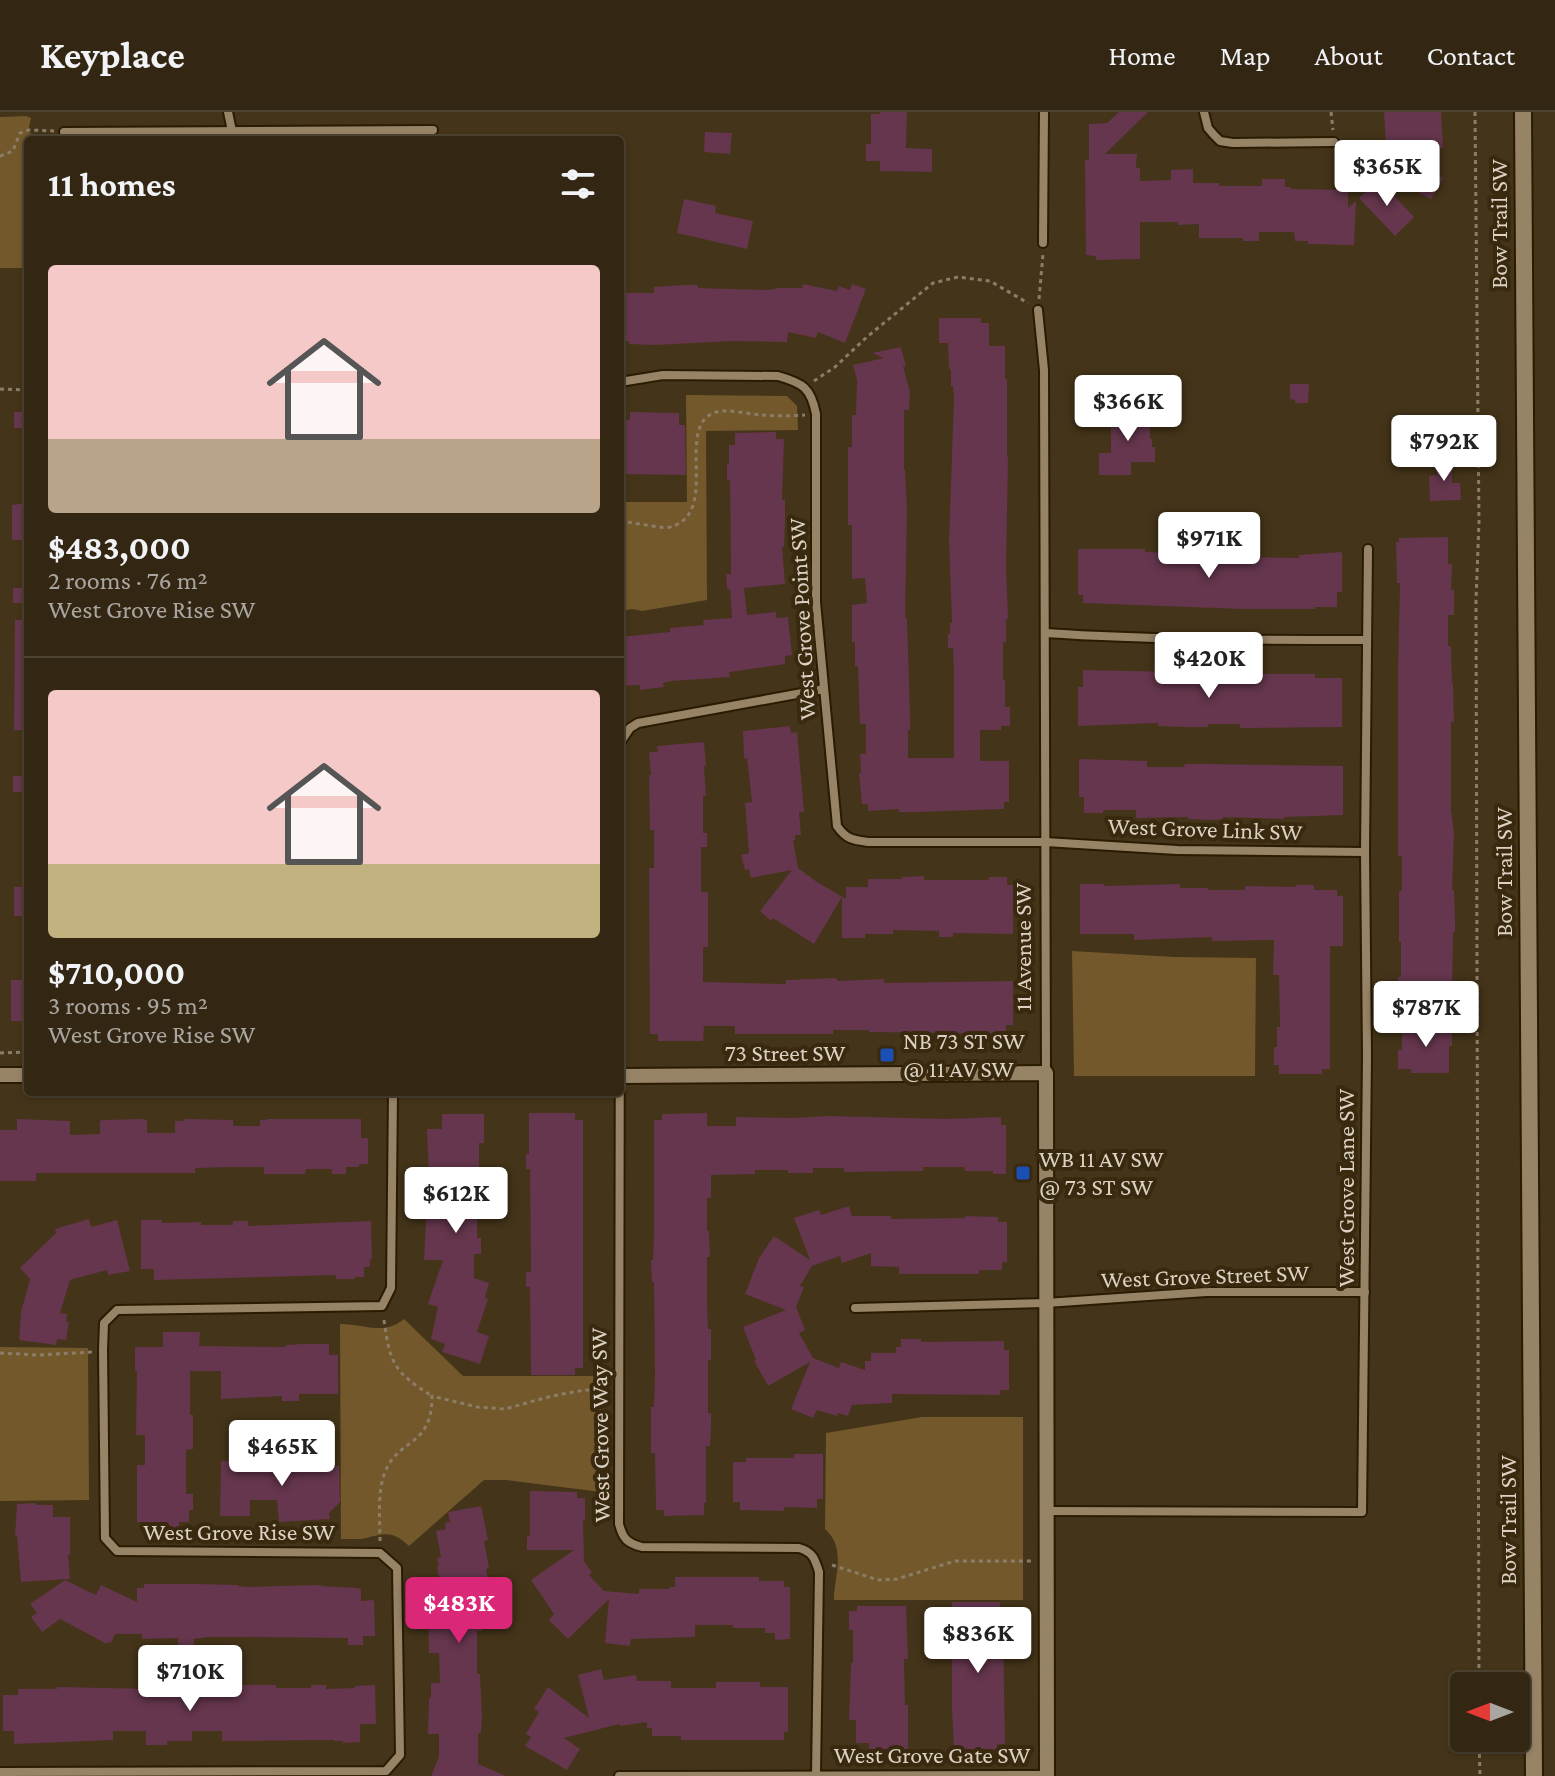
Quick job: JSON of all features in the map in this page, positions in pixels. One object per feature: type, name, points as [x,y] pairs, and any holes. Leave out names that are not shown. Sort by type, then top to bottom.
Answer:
[{"type":"main road","name":"Bow Trail SW","points":[[1523,112],[1534,1776]]},
{"type":"street","points":[[228,112],[232,131]]},
{"type":"street","points":[[1043,243],[1044,112]]},
{"type":"street","points":[[1204,112],[1208,128],[1220,141],[1334,142]]},
{"type":"street","points":[[64,132],[433,130]]},
{"type":"street","name":"11 Avenue SW","points":[[1038,310],[1044,370],[1047,1775]]},
{"type":"street","points":[[624,381],[663,375],[778,376],[805,387]]},
{"type":"street","name":"West Grove Point SW","points":[[805,387],[813,398],[816,414],[816,602],[837,826],[843,835],[854,841],[1045,842]]},
{"type":"street","name":"West Grove Lane SW","points":[[1047,1511],[1362,1512],[1368,549]]},
{"type":"street","points":[[1045,633],[1238,640],[1366,640]]},
{"type":"street","points":[[624,737],[638,723],[824,689]]},
{"type":"street","name":"West Grove Link SW","points":[[1045,842],[1177,850],[1365,852]]},
{"type":"street","name":"73 Street SW","points":[[624,1076],[1046,1073]]},
{"type":"street","points":[[0,1075],[24,1075]]},
{"type":"street","points":[[382,1306],[391,1288],[393,1096]]},
{"type":"street","name":"West Grove Way SW","points":[[620,1096],[618,1513],[623,1537],[630,1544],[642,1547],[799,1548],[810,1552],[816,1562]]},
{"type":"street","name":"West Grove Street SW","points":[[855,1308],[1046,1303],[1206,1292],[1365,1292]]},
{"type":"street","name":"West Grove Rise SW","points":[[380,1553],[117,1551],[105,1538],[103,1350],[104,1323],[117,1310],[382,1306]]},
{"type":"street","points":[[0,1772],[386,1771],[400,1755],[397,1568],[380,1553]]},
{"type":"street","points":[[816,1562],[819,1572],[816,1775]]},
{"type":"street","name":"West Grove Gate SW","points":[[619,1776],[1047,1775]]},
{"type":"path","points":[[1331,112],[1334,142]]},
{"type":"path","points":[[1475,112],[1479,506],[1476,600],[1479,1672]]},
{"type":"path","points":[[0,156],[13,151],[20,133],[29,130],[64,132]]},
{"type":"path","points":[[805,387],[835,367],[933,283],[958,277],[990,281],[1038,310],[1043,243]]},
{"type":"path","points":[[0,389],[24,390]]},
{"type":"path","points":[[624,522],[666,528],[673,526],[691,510],[699,430],[712,413],[816,414]]},
{"type":"path","points":[[0,1053],[24,1052]]},
{"type":"path","points":[[382,1306],[388,1348],[395,1367],[410,1382],[432,1396],[477,1407],[505,1409],[585,1390],[618,1389]]},
{"type":"path","points":[[0,1353],[86,1354],[103,1350]]},
{"type":"path","points":[[380,1553],[380,1501],[386,1472],[398,1453],[421,1436],[429,1420],[432,1396]]},
{"type":"path","points":[[816,1562],[878,1580],[897,1579],[955,1561],[1047,1561]]},
{"type":"path","points":[[1479,1752],[1480,1776]]},
{"type":"shaded area","points":[[0,117],[31,118],[28,132],[31,136],[24,136],[24,268],[0,268]]},
{"type":"shaded area","points":[[686,395],[787,396],[797,406],[798,430],[706,431],[707,600],[642,611],[624,610],[624,502],[687,502]]},
{"type":"shaded area","points":[[1072,951],[1256,958],[1255,1076],[1074,1076]]},
{"type":"shaded area","points":[[404,1319],[463,1376],[601,1376],[601,1492],[484,1480],[409,1546],[386,1534],[341,1539],[340,1324],[381,1328]]},
{"type":"shaded area","points":[[0,1347],[88,1348],[89,1500],[0,1501]]},
{"type":"shaded area","points":[[922,1417],[1023,1417],[1023,1600],[834,1600],[838,1554],[832,1537],[825,1529],[826,1433]]},
{"type":"building","points":[[907,112],[906,148],[932,149],[932,172],[880,171],[880,161],[866,161],[866,144],[871,144],[871,114]]},
{"type":"building","points":[[1119,112],[1148,112],[1105,154],[1137,154],[1136,168],[1140,168],[1140,181],[1171,180],[1171,170],[1193,169],[1193,183],[1262,186],[1262,179],[1285,179],[1285,187],[1291,189],[1348,190],[1348,208],[1356,201],[1354,245],[1308,244],[1308,241],[1295,241],[1294,232],[1259,232],[1259,241],[1199,238],[1199,224],[1140,222],[1140,259],[1096,260],[1096,256],[1086,255],[1085,160],[1089,160],[1089,124],[1107,123]]},
{"type":"building","points":[[1384,112],[1441,112],[1443,148],[1396,150],[1400,144],[1386,144]]},
{"type":"building","points":[[705,132],[732,133],[730,154],[704,152]]},
{"type":"building","points":[[1395,152],[1443,178],[1431,199],[1383,174]]},
{"type":"building","points":[[1379,180],[1414,217],[1395,236],[1359,198]]},
{"type":"building","points":[[684,199],[716,206],[715,213],[753,221],[747,249],[677,233]]},
{"type":"building","points":[[803,284],[837,291],[839,286],[850,290],[852,284],[866,289],[845,343],[818,332],[816,338],[788,332],[787,342],[654,345],[624,341],[624,293],[654,293],[654,287],[683,285],[768,290],[802,288]]},
{"type":"building","points":[[939,318],[981,318],[981,323],[989,323],[989,346],[1005,346],[1008,619],[1006,642],[1003,642],[1003,680],[1005,707],[1010,707],[1010,726],[1001,726],[1001,730],[980,730],[980,761],[1009,761],[1009,802],[1004,802],[1004,809],[868,811],[868,804],[862,804],[859,773],[860,754],[866,754],[866,724],[860,724],[858,666],[855,666],[855,642],[852,642],[852,605],[867,603],[865,578],[852,579],[852,525],[848,525],[848,447],[852,447],[852,415],[856,415],[857,380],[853,365],[884,358],[872,353],[901,347],[910,392],[909,410],[904,410],[907,510],[905,618],[910,714],[908,758],[954,758],[953,648],[948,648],[948,634],[952,623],[949,540],[954,398],[948,343],[939,343]]},
{"type":"building","points":[[1290,384],[1309,384],[1308,403],[1295,403],[1290,399]]},
{"type":"building","points":[[1113,410],[1150,410],[1150,439],[1152,447],[1155,447],[1155,462],[1131,462],[1131,475],[1099,475],[1099,453],[1111,453]]},
{"type":"building","points":[[14,412],[24,412],[24,428],[14,428]]},
{"type":"building","points":[[630,412],[679,413],[679,425],[685,425],[686,475],[624,474],[624,420],[630,420]]},
{"type":"building","points":[[776,432],[776,439],[784,439],[782,500],[785,500],[785,524],[782,547],[785,584],[744,588],[747,615],[776,612],[776,618],[788,617],[792,655],[785,656],[785,664],[729,672],[730,677],[671,681],[663,683],[664,687],[640,690],[640,685],[624,686],[624,637],[670,632],[670,628],[704,625],[703,620],[732,618],[726,574],[731,574],[730,480],[727,480],[727,464],[729,445],[735,445],[735,433]]},
{"type":"building","points":[[1452,459],[1452,483],[1460,483],[1461,500],[1430,501],[1429,476],[1437,475],[1436,460]]},
{"type":"building","points":[[24,504],[24,540],[12,540],[12,505]]},
{"type":"building","points":[[1448,537],[1448,564],[1452,564],[1451,590],[1454,590],[1454,615],[1448,615],[1454,722],[1451,722],[1452,890],[1455,918],[1452,994],[1397,994],[1398,977],[1401,977],[1399,891],[1402,891],[1402,856],[1398,856],[1400,583],[1397,583],[1396,542],[1399,538]]},
{"type":"building","points":[[1078,549],[1237,552],[1237,557],[1299,558],[1299,555],[1342,552],[1342,592],[1337,592],[1337,607],[1315,609],[1083,603],[1083,595],[1078,595]]},
{"type":"building","points":[[13,588],[24,588],[24,603],[13,603]]},
{"type":"building","points":[[15,620],[24,620],[24,730],[14,730]]},
{"type":"building","points":[[1083,670],[1315,674],[1315,678],[1342,678],[1342,727],[1240,728],[1240,724],[1208,724],[1208,727],[1185,727],[1158,726],[1158,723],[1078,726],[1078,687],[1083,687]]},
{"type":"building","points":[[790,726],[791,733],[797,732],[804,812],[799,812],[801,835],[795,835],[793,840],[798,868],[846,899],[846,887],[868,887],[868,879],[924,876],[924,880],[989,880],[989,877],[1007,877],[1007,885],[1013,885],[1013,934],[953,933],[953,937],[939,937],[939,931],[893,930],[893,934],[842,938],[842,897],[814,944],[773,918],[771,921],[760,911],[792,870],[751,878],[749,869],[745,870],[741,855],[749,853],[745,803],[752,802],[747,758],[744,759],[743,731]]},
{"type":"building","points":[[704,742],[706,796],[703,796],[703,833],[707,833],[707,847],[701,847],[701,892],[708,892],[708,947],[703,947],[703,982],[786,984],[786,980],[835,978],[838,981],[884,979],[884,983],[1013,981],[1013,1025],[1006,1025],[1006,1034],[833,1030],[833,1034],[735,1034],[735,1026],[704,1026],[703,1041],[658,1041],[658,1034],[650,1034],[649,868],[654,868],[654,830],[650,830],[649,752],[658,752],[657,746]]},
{"type":"building","points":[[1079,759],[1147,761],[1147,767],[1184,767],[1185,764],[1343,766],[1343,815],[1284,819],[1223,817],[1215,820],[1136,818],[1136,810],[1084,813],[1084,797],[1079,797]]},
{"type":"building","points":[[13,776],[24,776],[24,792],[13,792]]},
{"type":"building","points":[[1080,884],[1180,884],[1180,888],[1208,890],[1314,885],[1314,890],[1337,890],[1337,896],[1343,896],[1343,946],[1330,946],[1330,1069],[1322,1069],[1322,1074],[1279,1074],[1279,1065],[1274,1065],[1277,1027],[1280,1027],[1279,975],[1273,975],[1274,940],[1212,941],[1212,937],[1134,940],[1134,934],[1080,934]]},
{"type":"building","points":[[14,887],[24,887],[24,916],[14,916]]},
{"type":"building","points":[[11,980],[24,980],[24,1021],[11,1021]]},
{"type":"building","points":[[1420,1024],[1452,1024],[1449,1073],[1411,1073],[1411,1069],[1398,1069],[1402,1027],[1420,1027]]},
{"type":"building","points":[[529,1113],[575,1113],[575,1120],[583,1120],[583,1368],[575,1368],[575,1375],[531,1375],[530,1287],[526,1287],[526,1272],[531,1272],[530,1169],[526,1169]]},
{"type":"building","points":[[707,1113],[707,1126],[736,1126],[736,1117],[1001,1117],[1001,1125],[1006,1125],[1006,1174],[965,1171],[964,1167],[923,1167],[923,1171],[844,1172],[844,1168],[813,1168],[813,1173],[755,1170],[755,1174],[711,1175],[711,1198],[707,1198],[710,1257],[707,1257],[707,1300],[708,1329],[711,1329],[708,1413],[711,1413],[711,1428],[710,1446],[706,1446],[706,1503],[704,1515],[664,1516],[664,1510],[656,1510],[655,1453],[651,1453],[655,1374],[651,1260],[654,1236],[654,1120],[662,1120],[662,1114]]},
{"type":"building","points":[[442,1114],[484,1114],[484,1143],[479,1143],[476,1208],[481,1254],[474,1254],[474,1278],[489,1283],[485,1297],[488,1299],[477,1332],[489,1336],[480,1364],[442,1352],[445,1344],[431,1339],[438,1307],[428,1304],[443,1260],[424,1260],[427,1204],[437,1204],[437,1177],[429,1177],[427,1129],[442,1129]]},
{"type":"building","points":[[17,1119],[70,1121],[70,1135],[100,1134],[100,1121],[103,1120],[143,1119],[147,1121],[147,1133],[175,1133],[175,1121],[184,1119],[233,1120],[233,1126],[260,1126],[260,1120],[267,1119],[361,1119],[361,1138],[368,1138],[368,1164],[346,1167],[346,1174],[332,1174],[332,1169],[306,1169],[305,1174],[264,1174],[264,1167],[232,1167],[195,1168],[195,1173],[36,1173],[36,1181],[0,1181],[0,1130],[17,1130]]},
{"type":"building","points":[[849,1206],[852,1216],[891,1216],[891,1219],[998,1217],[998,1222],[1007,1222],[1007,1262],[1002,1262],[1002,1270],[979,1270],[979,1274],[899,1274],[899,1267],[871,1266],[871,1253],[842,1263],[840,1256],[812,1266],[800,1286],[804,1287],[796,1307],[805,1330],[799,1333],[813,1358],[839,1368],[841,1362],[865,1370],[865,1361],[871,1361],[871,1353],[896,1353],[896,1347],[901,1347],[901,1339],[921,1339],[921,1342],[1004,1341],[1004,1350],[1009,1350],[1009,1390],[1000,1390],[1000,1395],[892,1394],[892,1403],[852,1405],[848,1416],[817,1410],[813,1418],[791,1409],[810,1362],[768,1386],[754,1361],[743,1327],[786,1310],[745,1294],[759,1258],[774,1236],[810,1260],[794,1218],[819,1210],[821,1215]]},
{"type":"building","points":[[89,1219],[91,1227],[117,1220],[130,1271],[108,1275],[107,1270],[70,1280],[60,1313],[67,1314],[66,1322],[69,1322],[66,1340],[57,1339],[56,1345],[19,1340],[21,1312],[30,1279],[20,1268],[56,1233],[55,1229]]},
{"type":"building","points":[[141,1220],[201,1222],[201,1225],[233,1225],[233,1221],[248,1221],[248,1226],[371,1221],[372,1259],[370,1267],[364,1267],[364,1277],[355,1279],[336,1279],[336,1275],[154,1280],[154,1269],[141,1269]]},
{"type":"building","points":[[163,1332],[200,1332],[199,1346],[329,1344],[329,1355],[338,1355],[338,1394],[299,1394],[299,1401],[282,1401],[282,1396],[221,1399],[221,1371],[190,1371],[193,1449],[186,1450],[186,1494],[193,1494],[193,1510],[189,1510],[189,1522],[179,1522],[179,1529],[151,1529],[151,1522],[137,1522],[137,1465],[145,1465],[145,1435],[136,1435],[135,1347],[163,1347]]},
{"type":"building","points":[[794,1454],[823,1454],[823,1499],[817,1499],[817,1508],[740,1510],[740,1502],[733,1502],[733,1462],[746,1462],[746,1458],[794,1458]]},
{"type":"building","points":[[326,1457],[326,1466],[339,1466],[340,1502],[329,1513],[330,1519],[279,1522],[277,1500],[250,1500],[250,1516],[220,1516],[221,1461],[234,1461],[234,1469],[261,1470],[261,1461]]},
{"type":"building","points":[[530,1491],[577,1492],[577,1498],[585,1498],[584,1561],[592,1573],[589,1575],[604,1591],[639,1594],[639,1589],[670,1589],[675,1587],[675,1577],[759,1577],[759,1581],[784,1581],[784,1587],[790,1587],[790,1639],[775,1640],[775,1633],[765,1633],[765,1628],[695,1625],[695,1637],[631,1639],[630,1646],[605,1643],[609,1599],[568,1639],[549,1620],[554,1614],[531,1580],[574,1550],[527,1550]]},
{"type":"building","points":[[17,1504],[53,1505],[53,1517],[70,1517],[70,1579],[21,1582],[15,1536]]},
{"type":"building","points":[[481,1506],[488,1540],[484,1541],[489,1584],[482,1585],[482,1631],[477,1631],[477,1674],[480,1674],[482,1718],[481,1733],[478,1733],[478,1764],[506,1776],[431,1776],[439,1757],[439,1734],[428,1734],[429,1698],[431,1683],[440,1683],[439,1653],[429,1653],[428,1609],[439,1609],[439,1600],[444,1600],[437,1567],[437,1558],[441,1557],[436,1531],[446,1529],[445,1523],[450,1522],[448,1512]]},
{"type":"building","points":[[65,1580],[96,1595],[101,1585],[137,1602],[137,1588],[144,1588],[144,1584],[357,1588],[361,1589],[361,1601],[374,1600],[375,1636],[363,1636],[363,1645],[348,1645],[348,1638],[208,1637],[194,1639],[194,1645],[178,1645],[178,1638],[142,1639],[142,1634],[115,1634],[111,1643],[107,1644],[60,1619],[42,1632],[31,1617],[37,1613],[30,1604]]},
{"type":"building","points":[[952,1602],[1000,1602],[1000,1608],[1008,1608],[1008,1630],[1003,1630],[1005,1744],[997,1744],[997,1749],[954,1749]]},
{"type":"building","points":[[857,1606],[906,1606],[908,1659],[904,1659],[908,1749],[869,1749],[869,1743],[856,1743],[856,1720],[849,1720],[853,1630],[849,1630],[849,1611],[857,1611]]},
{"type":"building","points":[[601,1669],[604,1680],[636,1675],[637,1681],[671,1681],[671,1688],[716,1688],[716,1682],[760,1682],[760,1687],[788,1687],[788,1732],[784,1732],[784,1740],[681,1740],[681,1736],[652,1736],[652,1728],[647,1728],[647,1722],[619,1724],[564,1738],[580,1749],[567,1770],[525,1746],[531,1737],[526,1734],[539,1712],[534,1709],[548,1687],[589,1718],[578,1675]]},
{"type":"building","points":[[151,1682],[167,1683],[167,1690],[211,1690],[211,1687],[228,1685],[311,1688],[311,1685],[326,1685],[326,1689],[375,1685],[376,1724],[360,1724],[360,1742],[343,1743],[334,1740],[222,1741],[222,1731],[192,1731],[192,1741],[146,1745],[146,1731],[113,1731],[113,1740],[14,1744],[14,1731],[3,1731],[3,1695],[18,1695],[18,1689],[150,1689]]},
{"type":"place","name":"NB 73 ST SW @ 11 AV SW","points":[[887,1055]]},
{"type":"place","name":"WB 11 AV SW @ 73 ST SW","points":[[1023,1173]]}]
